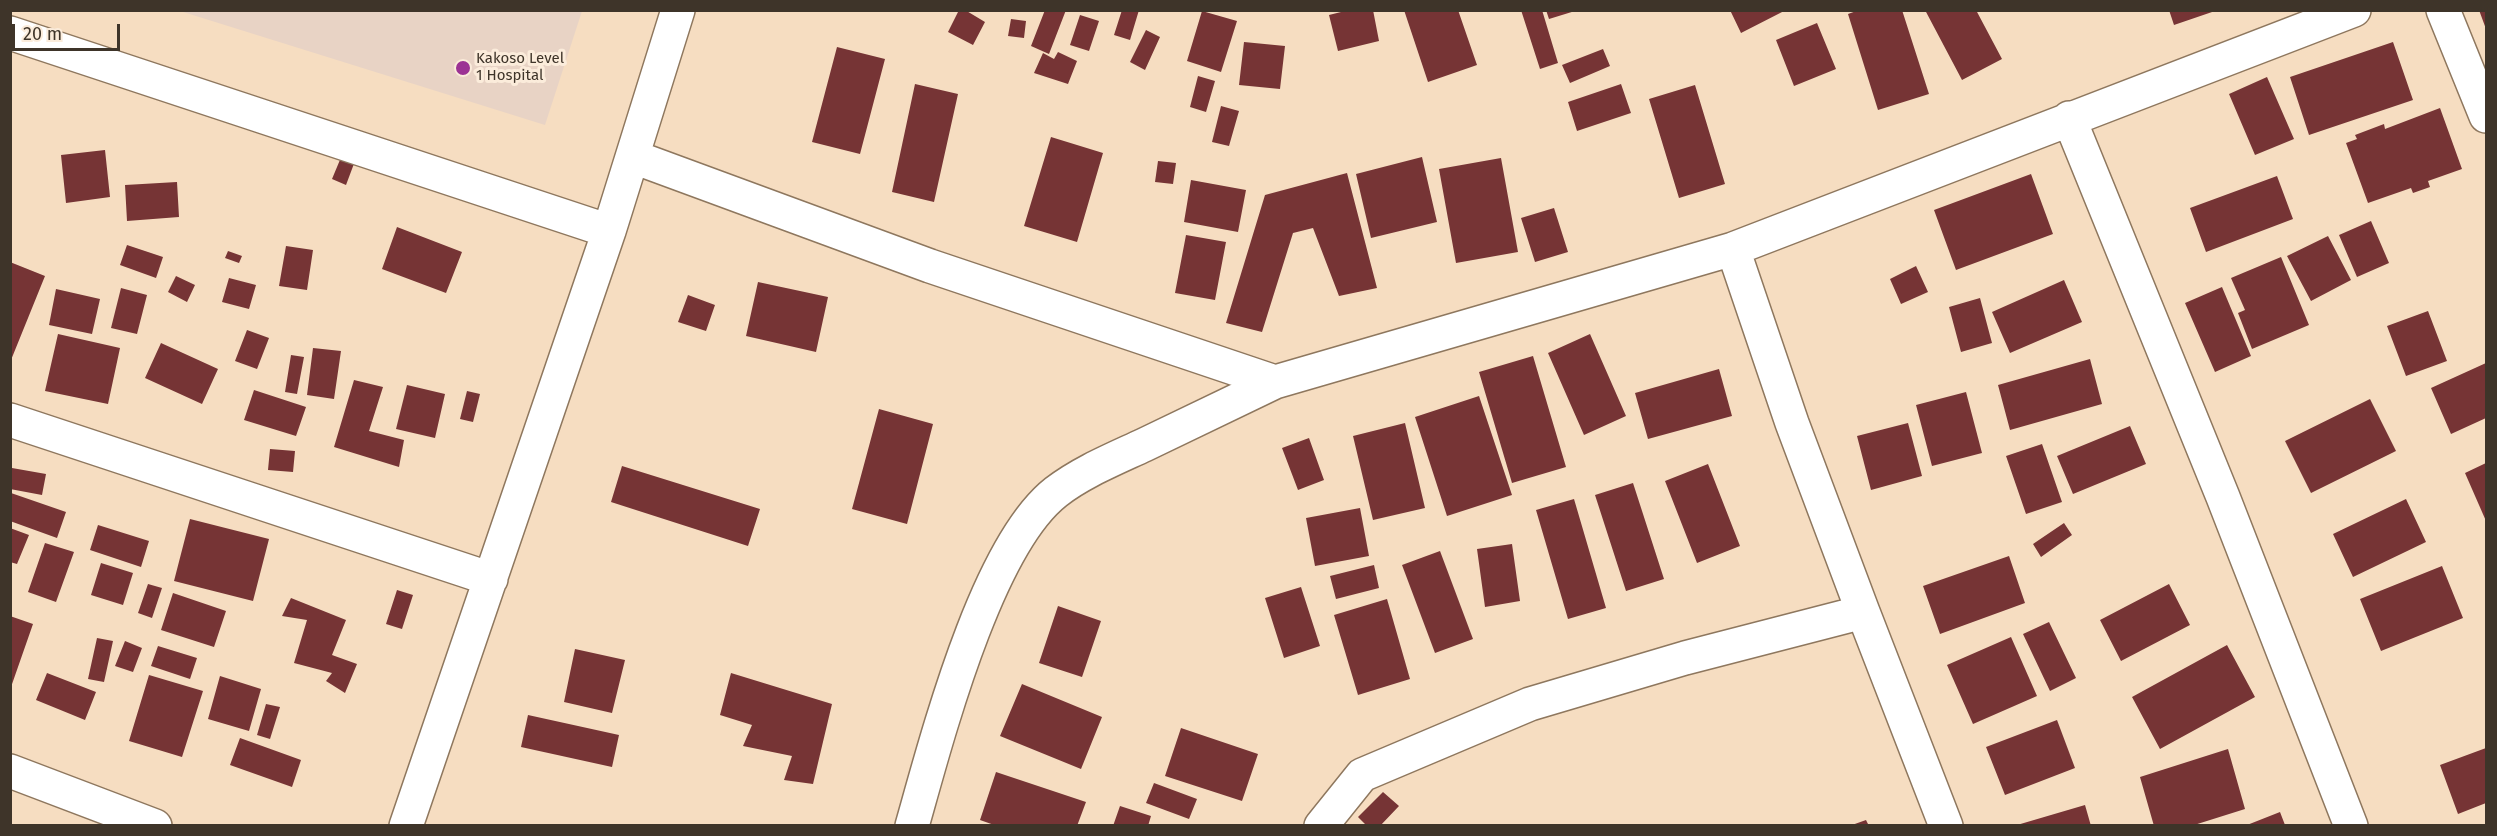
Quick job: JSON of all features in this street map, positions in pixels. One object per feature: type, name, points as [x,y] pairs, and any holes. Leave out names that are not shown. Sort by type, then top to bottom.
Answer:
[{"type":"street","points":[[406,825],[634,157],[678,10]]},
{"type":"street","points":[[912,825],[960,672],[992,586],[1028,519],[1056,492],[1095,468],[1275,382],[1733,249],[2069,118],[2295,35],[2354,10]]},
{"type":"street","points":[[2443,10],[2487,116]]},
{"type":"street","points":[[10,33],[609,231]]},
{"type":"street","points":[[2069,118],[2245,553],[2351,825]]},
{"type":"street","points":[[634,157],[930,266],[1275,382]]},
{"type":"street","points":[[1733,249],[1792,423],[1946,825]]},
{"type":"street","points":[[10,420],[491,579]]},
{"type":"street","points":[[1321,825],[1362,775],[1530,704],[1685,657],[1863,612]]},
{"type":"street","points":[[10,771],[155,825]]},
{"type":"shaded area","name":"Kakoso Level 1 Hospital","points":[[180,11],[582,11],[545,125]]},
{"type":"building","points":[[959,10],[965,10],[985,22],[973,45],[948,32]]},
{"type":"building","points":[[1045,10],[1066,10],[1049,54],[1031,46]]},
{"type":"building","points":[[1122,10],[1139,10],[1130,40],[1114,35]]},
{"type":"building","points":[[1349,10],[1373,10],[1379,41],[1338,51],[1329,15]]},
{"type":"building","points":[[1404,10],[1458,10],[1477,65],[1428,82]]},
{"type":"building","points":[[1521,10],[1542,10],[1558,63],[1540,69]]},
{"type":"building","points":[[1546,10],[1575,10],[1575,11],[1549,19]]},
{"type":"building","points":[[1730,10],[1786,10],[1741,33]]},
{"type":"building","points":[[1859,10],[1902,10],[1929,94],[1878,110],[1848,14]]},
{"type":"building","points":[[1925,10],[1976,10],[2002,59],[1962,80]]},
{"type":"building","points":[[2169,10],[2215,10],[2215,11],[2174,25]]},
{"type":"building","points":[[2479,10],[2486,10],[2486,29]]},
{"type":"building","points":[[1202,11],[1237,21],[1221,72],[1187,61]]},
{"type":"building","points":[[1080,15],[1099,21],[1089,51],[1070,45]]},
{"type":"building","points":[[1011,19],[1026,21],[1024,38],[1008,36]]},
{"type":"building","points":[[1817,23],[1836,69],[1794,86],[1776,40]]},
{"type":"building","points":[[1146,30],[1160,37],[1145,70],[1130,62]]},
{"type":"building","points":[[1244,42],[1285,46],[1280,89],[1239,85]]},
{"type":"building","points":[[2393,42],[2413,100],[2309,135],[2290,77]]},
{"type":"building","points":[[837,47],[885,59],[860,154],[812,142]]},
{"type":"building","points":[[1603,49],[1610,66],[1570,83],[1562,65]]},
{"type":"building","points":[[1058,52],[1077,61],[1068,84],[1034,73],[1043,53],[1054,59]]},
{"type":"building","points":[[1198,76],[1215,81],[1206,112],[1190,107]]},
{"type":"building","points":[[2267,77],[2294,139],[2255,155],[2229,94]]},
{"type":"building","points":[[915,84],[958,94],[934,202],[892,192]]},
{"type":"building","points":[[1621,84],[1631,113],[1577,131],[1568,102]]},
{"type":"building","points":[[1695,85],[1725,184],[1679,198],[1649,99]]},
{"type":"building","points":[[1221,106],[1239,111],[1229,146],[1212,142]]},
{"type":"building","points":[[2440,108],[2462,169],[2428,181],[2430,187],[2413,193],[2411,188],[2368,203],[2346,143],[2357,139],[2355,135],[2384,124],[2385,129]]},
{"type":"building","points":[[1051,137],[1103,153],[1077,242],[1024,226]]},
{"type":"building","points":[[105,150],[110,197],[66,203],[61,155]]},
{"type":"building","points":[[342,155],[355,161],[346,185],[332,179]]},
{"type":"building","points":[[1422,157],[1437,222],[1371,238],[1356,174]]},
{"type":"building","points":[[1501,158],[1518,252],[1456,263],[1439,169]]},
{"type":"building","points":[[1158,161],[1176,163],[1173,184],[1155,182]]},
{"type":"building","points":[[1347,173],[1377,288],[1339,296],[1313,228],[1293,233],[1262,332],[1226,323],[1265,195]]},
{"type":"building","points":[[2031,174],[2053,234],[1956,270],[1934,210]]},
{"type":"building","points":[[2277,176],[2293,219],[2206,252],[2190,208]]},
{"type":"building","points":[[1191,180],[1246,190],[1238,232],[1184,222]]},
{"type":"building","points":[[177,182],[179,217],[127,221],[125,185]]},
{"type":"building","points":[[1554,208],[1568,252],[1535,262],[1521,218]]},
{"type":"building","points":[[2371,221],[2389,263],[2357,277],[2339,235]]},
{"type":"building","points":[[397,227],[462,252],[446,293],[382,269]]},
{"type":"building","points":[[1186,235],[1226,242],[1215,300],[1175,293]]},
{"type":"building","points":[[2328,236],[2351,280],[2311,301],[2287,256]]},
{"type":"building","points":[[127,245],[163,257],[156,278],[120,265]]},
{"type":"building","points":[[286,246],[313,250],[307,290],[279,286]]},
{"type":"building","points":[[228,251],[242,256],[239,263],[225,258]]},
{"type":"building","points":[[2281,257],[2309,325],[2252,349],[2238,313],[2245,310],[2231,278]]},
{"type":"building","points":[[10,262],[45,276],[11,360],[10,360]]},
{"type":"building","points":[[1916,266],[1928,292],[1901,304],[1890,279]]},
{"type":"building","points":[[176,276],[195,285],[187,302],[168,292]]},
{"type":"building","points":[[229,278],[256,285],[249,309],[222,302]]},
{"type":"building","points":[[2064,280],[2082,322],[2010,353],[1992,312]]},
{"type":"building","points":[[758,282],[828,297],[816,352],[746,336]]},
{"type":"building","points":[[2222,287],[2251,356],[2215,372],[2185,303]]},
{"type":"building","points":[[121,288],[147,295],[137,334],[111,328]]},
{"type":"building","points":[[56,289],[100,299],[92,334],[49,325]]},
{"type":"building","points":[[688,295],[715,305],[706,331],[678,322]]},
{"type":"building","points":[[1980,298],[1992,343],[1961,352],[1949,307]]},
{"type":"building","points":[[2428,311],[2447,361],[2406,376],[2387,326]]},
{"type":"building","points":[[247,330],[269,338],[257,369],[235,361]]},
{"type":"building","points":[[58,334],[120,348],[108,404],[45,391]]},
{"type":"building","points":[[1590,334],[1626,416],[1584,435],[1548,353]]},
{"type":"building","points":[[161,343],[218,369],[202,404],[145,378]]},
{"type":"building","points":[[313,348],[341,351],[334,399],[307,395]]},
{"type":"building","points":[[291,355],[304,357],[297,394],[285,392]]},
{"type":"building","points":[[1533,356],[1566,467],[1512,483],[1479,372]]},
{"type":"building","points":[[2090,359],[2102,404],[2010,430],[1998,385]]},
{"type":"building","points":[[2486,363],[2486,418],[2451,434],[2431,388]]},
{"type":"building","points":[[1719,369],[1732,416],[1648,439],[1635,393]]},
{"type":"building","points":[[354,380],[383,387],[369,431],[404,440],[399,467],[334,447]]},
{"type":"building","points":[[407,385],[445,394],[435,438],[396,429]]},
{"type":"building","points":[[254,390],[306,407],[296,436],[244,420]]},
{"type":"building","points":[[467,391],[480,394],[473,422],[460,419]]},
{"type":"building","points":[[1966,392],[1982,453],[1932,466],[1916,405]]},
{"type":"building","points":[[1479,396],[1512,495],[1447,516],[1415,417]]},
{"type":"building","points":[[2370,399],[2396,451],[2311,493],[2285,441]]},
{"type":"building","points":[[879,409],[933,424],[907,524],[852,509]]},
{"type":"building","points":[[1405,423],[1425,508],[1373,520],[1353,436]]},
{"type":"building","points":[[1908,423],[1922,476],[1871,490],[1857,436]]},
{"type":"building","points":[[2130,426],[2146,464],[2073,494],[2057,456]]},
{"type":"building","points":[[1309,438],[1324,480],[1298,490],[1282,448]]},
{"type":"building","points":[[2042,444],[2062,502],[2026,514],[2006,456]]},
{"type":"building","points":[[270,449],[295,451],[293,472],[268,470]]},
{"type":"building","points":[[2486,463],[2486,521],[2465,473]]},
{"type":"building","points":[[1708,464],[1740,546],[1697,563],[1665,481]]},
{"type":"building","points":[[622,466],[760,509],[748,546],[611,502]]},
{"type":"building","points":[[12,468],[46,474],[42,495],[10,489]]},
{"type":"building","points":[[1633,483],[1664,579],[1626,591],[1595,495]]},
{"type":"building","points":[[11,493],[66,512],[57,538],[10,521]]},
{"type":"building","points":[[1574,499],[1606,608],[1568,619],[1536,510]]},
{"type":"building","points":[[2406,499],[2426,542],[2353,577],[2333,534]]},
{"type":"building","points":[[1360,508],[1369,556],[1315,566],[1306,518]]},
{"type":"building","points":[[190,519],[269,539],[253,601],[174,581]]},
{"type":"building","points":[[2064,523],[2072,535],[2041,557],[2033,544]]},
{"type":"building","points":[[98,525],[149,541],[141,567],[90,550]]},
{"type":"building","points":[[10,528],[29,535],[17,564],[10,562]]},
{"type":"building","points":[[45,543],[74,552],[56,602],[28,592]]},
{"type":"building","points":[[1512,544],[1520,601],[1485,607],[1477,549]]},
{"type":"building","points":[[1440,551],[1473,639],[1435,653],[1402,565]]},
{"type":"building","points":[[2009,556],[2025,603],[1940,634],[1923,586]]},
{"type":"building","points":[[101,563],[133,573],[123,605],[91,595]]},
{"type":"building","points":[[1374,565],[1379,588],[1336,599],[1330,576]]},
{"type":"building","points":[[2442,566],[2463,618],[2381,651],[2360,599]]},
{"type":"building","points":[[148,584],[162,588],[152,618],[138,613]]},
{"type":"building","points":[[2169,584],[2190,625],[2121,661],[2100,620]]},
{"type":"building","points":[[1301,587],[1320,646],[1284,658],[1265,598]]},
{"type":"building","points":[[397,590],[413,595],[402,629],[386,624]]},
{"type":"building","points":[[173,593],[226,611],[214,647],[161,630]]},
{"type":"building","points":[[291,598],[346,620],[332,655],[357,664],[345,693],[326,681],[332,673],[294,663],[307,620],[282,616]]},
{"type":"building","points":[[1387,599],[1410,679],[1358,695],[1334,615]]},
{"type":"building","points":[[1058,606],[1101,621],[1082,677],[1039,663]]},
{"type":"building","points":[[10,616],[33,624],[11,687],[10,687]]},
{"type":"building","points":[[2049,622],[2076,678],[2050,691],[2023,634]]},
{"type":"building","points":[[2011,637],[2037,696],[1973,724],[1947,665]]},
{"type":"building","points":[[97,638],[113,641],[104,682],[88,679]]},
{"type":"building","points":[[125,641],[142,648],[133,672],[115,666]]},
{"type":"building","points":[[2227,645],[2255,697],[2160,749],[2132,697]]},
{"type":"building","points":[[158,646],[197,658],[190,679],[151,666]]},
{"type":"building","points":[[575,649],[625,660],[612,713],[564,702]]},
{"type":"building","points":[[47,673],[96,692],[85,720],[36,700]]},
{"type":"building","points":[[731,673],[832,704],[813,784],[784,780],[792,756],[743,746],[752,725],[720,715]]},
{"type":"building","points":[[149,675],[203,691],[182,757],[129,741]]},
{"type":"building","points":[[220,676],[261,689],[249,731],[208,719]]},
{"type":"building","points":[[1022,684],[1102,717],[1081,769],[1000,736]]},
{"type":"building","points":[[266,704],[280,707],[270,739],[257,735]]},
{"type":"building","points":[[528,715],[619,735],[612,767],[521,747]]},
{"type":"building","points":[[2057,720],[2075,768],[2005,795],[1986,747]]},
{"type":"building","points":[[1181,728],[1258,754],[1242,801],[1165,776]]},
{"type":"building","points":[[240,738],[301,760],[292,787],[230,765]]},
{"type":"building","points":[[2486,748],[2486,803],[2458,814],[2440,765]]},
{"type":"building","points":[[2228,749],[2245,809],[2191,826],[2154,826],[2140,777]]},
{"type":"building","points":[[996,772],[1086,802],[1077,826],[997,826],[980,820]]},
{"type":"building","points":[[1154,783],[1197,799],[1189,819],[1146,803]]},
{"type":"building","points":[[1383,792],[1399,806],[1380,826],[1367,826],[1358,817]]},
{"type":"building","points":[[2085,805],[2091,826],[2017,826],[2017,825]]},
{"type":"building","points":[[1120,806],[1151,816],[1148,826],[1113,826]]},
{"type":"building","points":[[2280,812],[2285,825],[2247,825]]},
{"type":"building","points":[[1866,820],[1869,826],[1852,826],[1852,825]]},
{"type":"place","name":"Kakoso Level 1 Hospital","points":[[463,68]]}]
